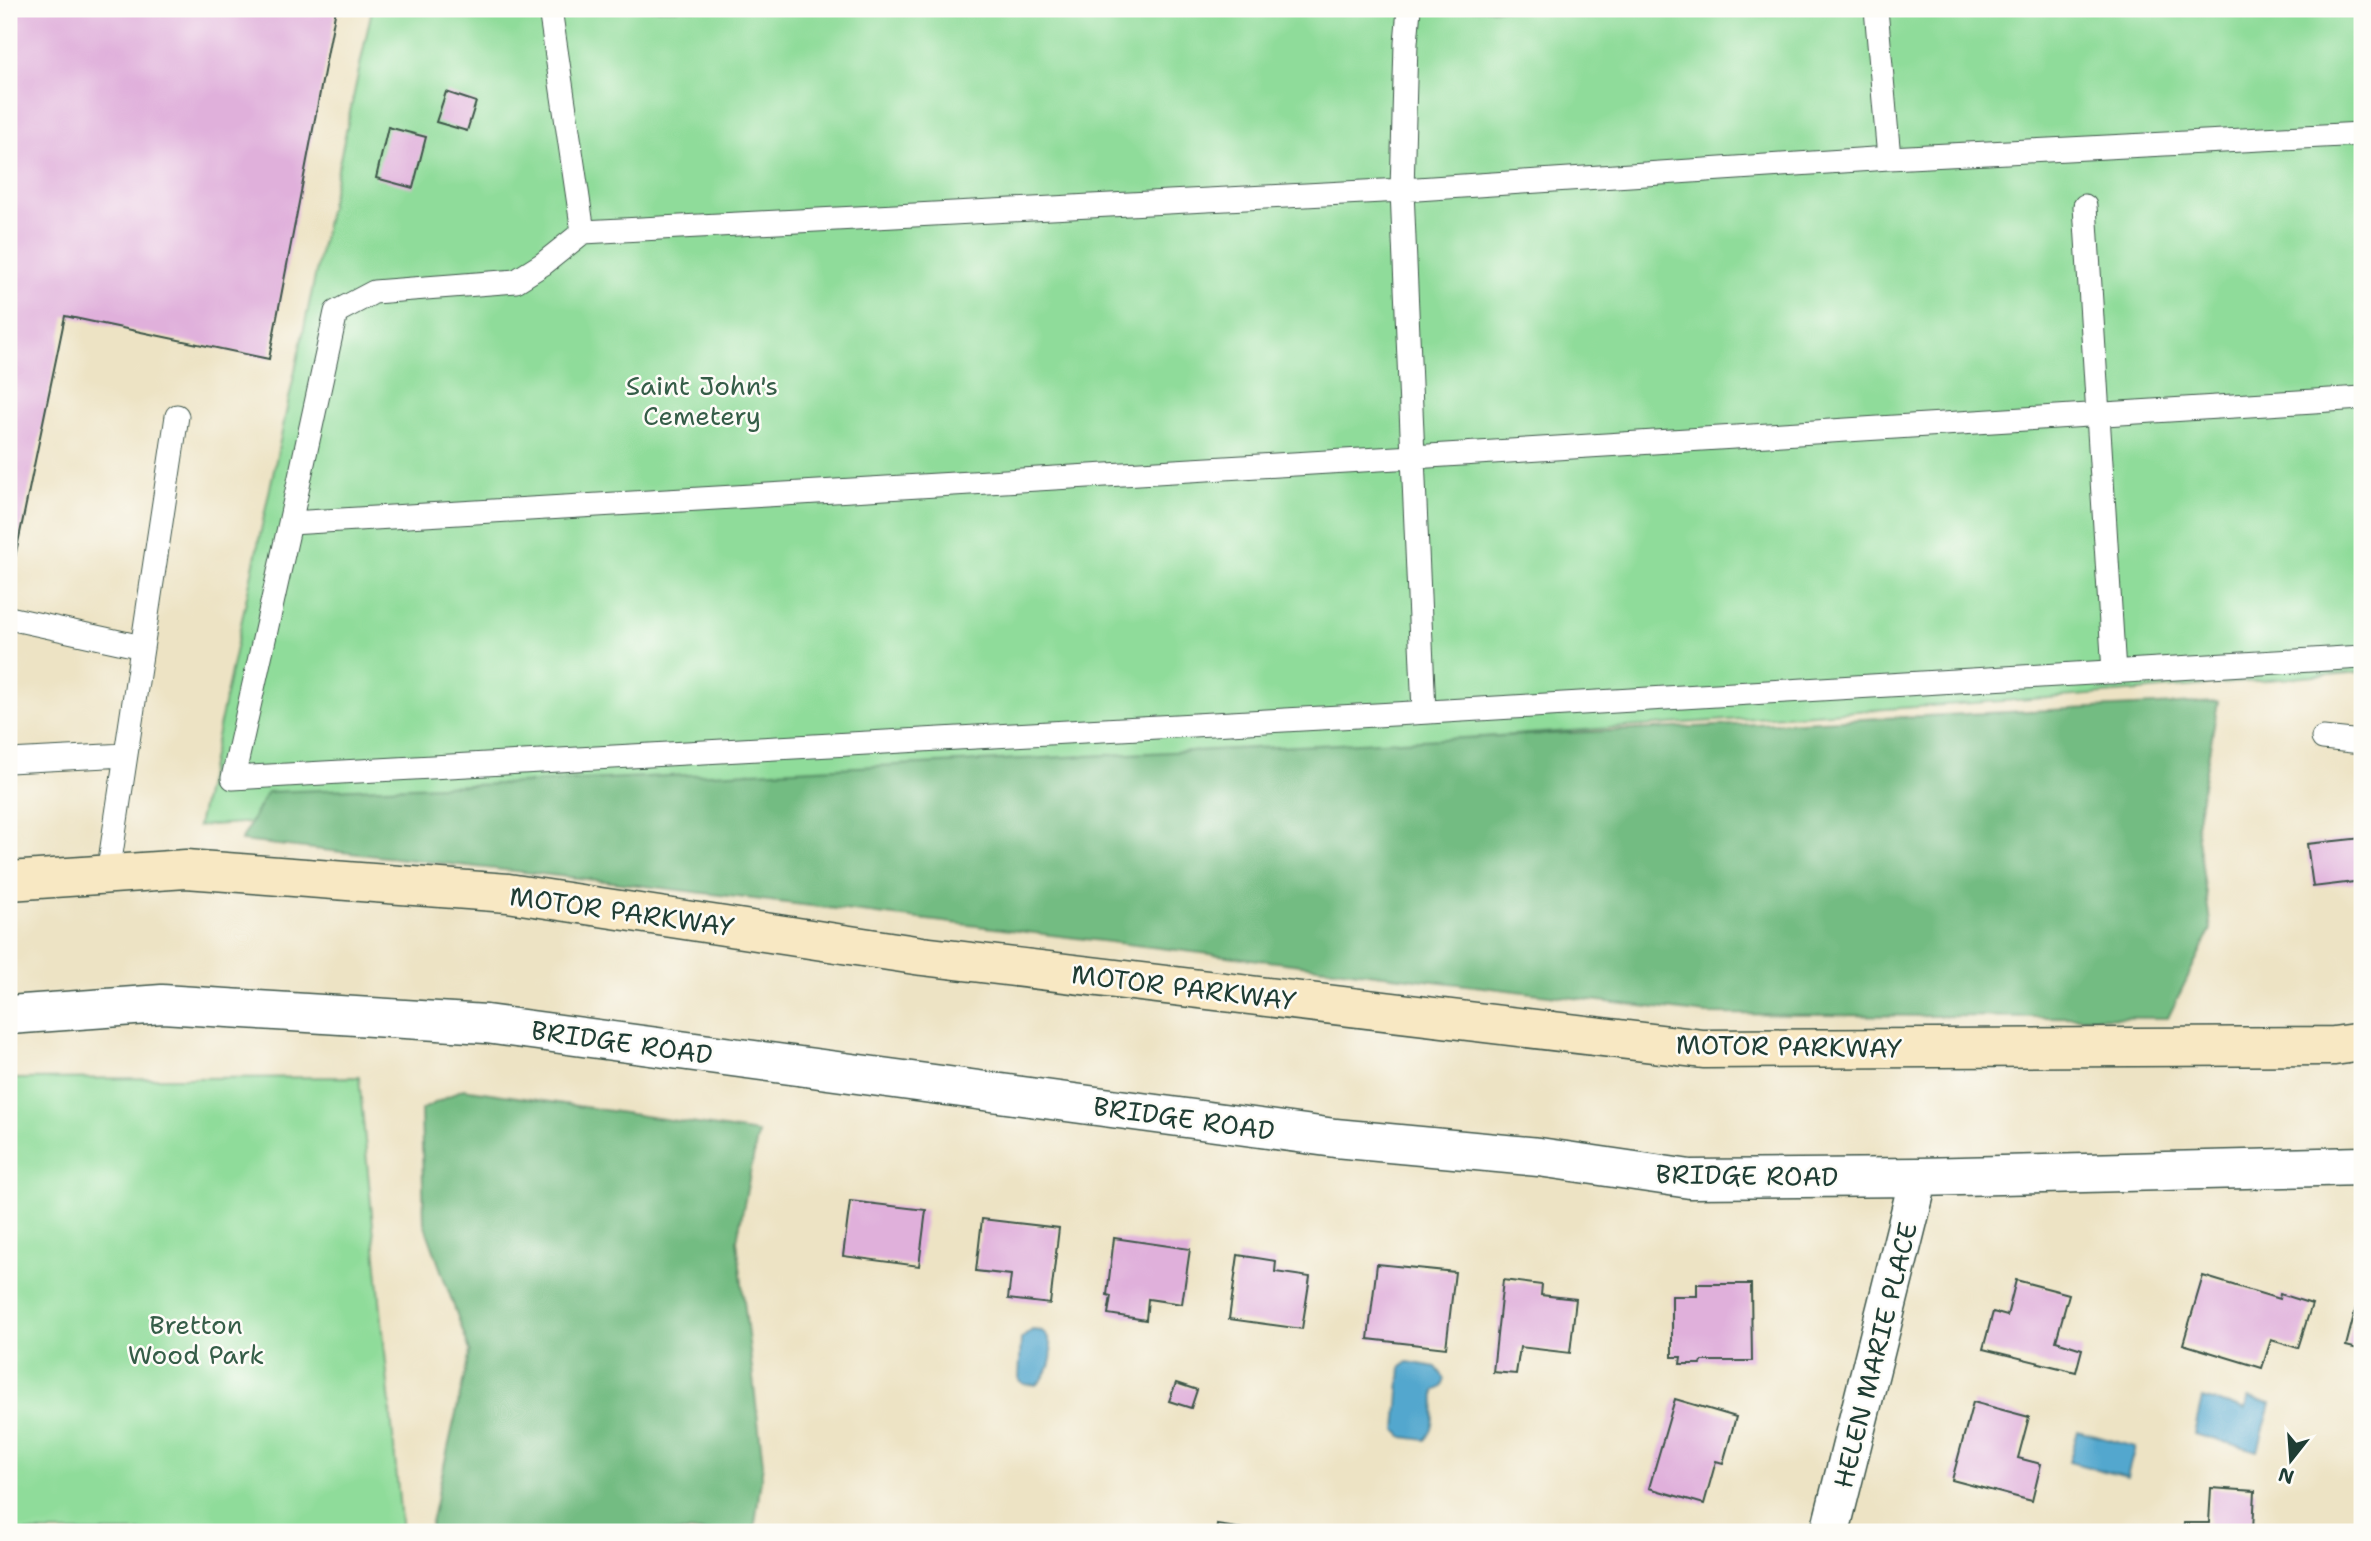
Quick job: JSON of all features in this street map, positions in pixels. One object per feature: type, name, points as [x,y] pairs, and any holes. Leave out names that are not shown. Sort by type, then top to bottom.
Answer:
[{"type":"main road","name":"MOTOR PARKWAY","points":[[9,881],[186,869],[508,894],[922,956],[1703,1049],[2334,1046],[2362,1042]]},
{"type":"street","name":"BRIDGE ROAD","points":[[9,1015],[162,1004],[486,1024],[1322,1137],[1539,1157],[1690,1179],[1919,1177],[2362,1166]]},
{"type":"street","name":"HELEN MARIE PLACE","points":[[1830,1532],[1919,1177]]},
{"type":"lane","points":[[550,9],[583,232]]},
{"type":"lane","points":[[1409,9],[1402,190],[1424,712]]},
{"type":"lane","points":[[1876,9],[1889,158]]},
{"type":"lane","points":[[2362,134],[1889,158],[1402,190],[583,232],[543,264],[516,281],[374,292],[336,312],[233,778],[2362,657]]},
{"type":"lane","points":[[2085,206],[2114,671]]},
{"type":"lane","points":[[290,523],[2362,398]]},
{"type":"lane","points":[[108,874],[177,416]]},
{"type":"lane","points":[[9,618],[142,647]]},
{"type":"lane","points":[[2323,738],[2362,741]]},
{"type":"lane","points":[[9,761],[126,755]]},
{"type":"green space","name":"Saint John's Cemetery","points":[[372,9],[2362,9],[2362,672],[2103,694],[198,826]]},
{"type":"green space","points":[[2218,702],[2196,825],[2211,929],[2168,1018],[1707,1014],[604,881],[241,841],[267,792],[500,784]]},
{"type":"green space","name":"Bretton Wood Park","points":[[359,1077],[402,1532],[9,1532],[9,1079]]},
{"type":"green space","points":[[463,1089],[758,1133],[737,1240],[763,1464],[754,1532],[429,1532],[470,1351],[424,1223],[421,1110]]},
{"type":"water","points":[[1032,1330],[1042,1331],[1052,1353],[1047,1371],[1036,1385],[1024,1384],[1019,1380],[1021,1339]]},
{"type":"water","points":[[1408,1362],[1436,1367],[1445,1379],[1442,1387],[1435,1391],[1433,1423],[1425,1440],[1403,1437],[1396,1430],[1401,1367]]},
{"type":"water","points":[[2202,1398],[2245,1409],[2248,1398],[2271,1403],[2258,1451],[2194,1434]]},
{"type":"water","points":[[2078,1431],[2135,1447],[2127,1477],[2069,1462]]},
{"type":"building","points":[[9,9],[336,9],[269,359],[65,316],[12,572],[9,572]]},
{"type":"building","points":[[446,92],[476,102],[467,131],[436,122]]},
{"type":"building","points":[[388,127],[426,137],[413,188],[376,178]]},
{"type":"building","points":[[2362,838],[2362,881],[2313,887],[2307,844]]},
{"type":"building","points":[[850,1201],[926,1210],[919,1266],[843,1256]]},
{"type":"building","points":[[982,1219],[1059,1228],[1050,1304],[1008,1299],[1011,1275],[976,1271]]},
{"type":"building","points":[[1114,1238],[1190,1249],[1182,1304],[1148,1299],[1146,1320],[1108,1314],[1111,1296],[1107,1295]]},
{"type":"building","points":[[1238,1255],[1276,1261],[1275,1272],[1310,1277],[1302,1329],[1229,1319]]},
{"type":"building","points":[[1377,1264],[1455,1272],[1446,1348],[1368,1339]]},
{"type":"building","points":[[2203,1276],[2279,1299],[2280,1294],[2312,1304],[2298,1348],[2271,1340],[2262,1368],[2183,1344]]},
{"type":"building","points":[[1503,1280],[1542,1285],[1541,1295],[1576,1299],[1570,1353],[1520,1347],[1516,1374],[1493,1372]]},
{"type":"building","points":[[2016,1280],[2069,1294],[2056,1341],[2082,1349],[2076,1372],[1983,1349],[1993,1312],[2007,1316]]},
{"type":"building","points":[[1697,1284],[1751,1284],[1752,1361],[1680,1364],[1681,1357],[1672,1357],[1672,1296],[1697,1296]]},
{"type":"building","points":[[2362,1288],[2362,1350],[2346,1346]]},
{"type":"building","points":[[1176,1383],[1197,1390],[1191,1408],[1169,1401]]},
{"type":"building","points":[[1675,1399],[1736,1417],[1723,1463],[1716,1461],[1704,1504],[1649,1488]]},
{"type":"building","points":[[1973,1402],[2029,1417],[2018,1458],[2041,1464],[2032,1501],[1952,1480]]},
{"type":"building","points":[[2211,1488],[2255,1491],[2253,1530],[2183,1532],[2184,1523],[2209,1523]]},
{"type":"building","points":[[1217,1525],[1258,1531],[1258,1532],[1216,1532]]}]
